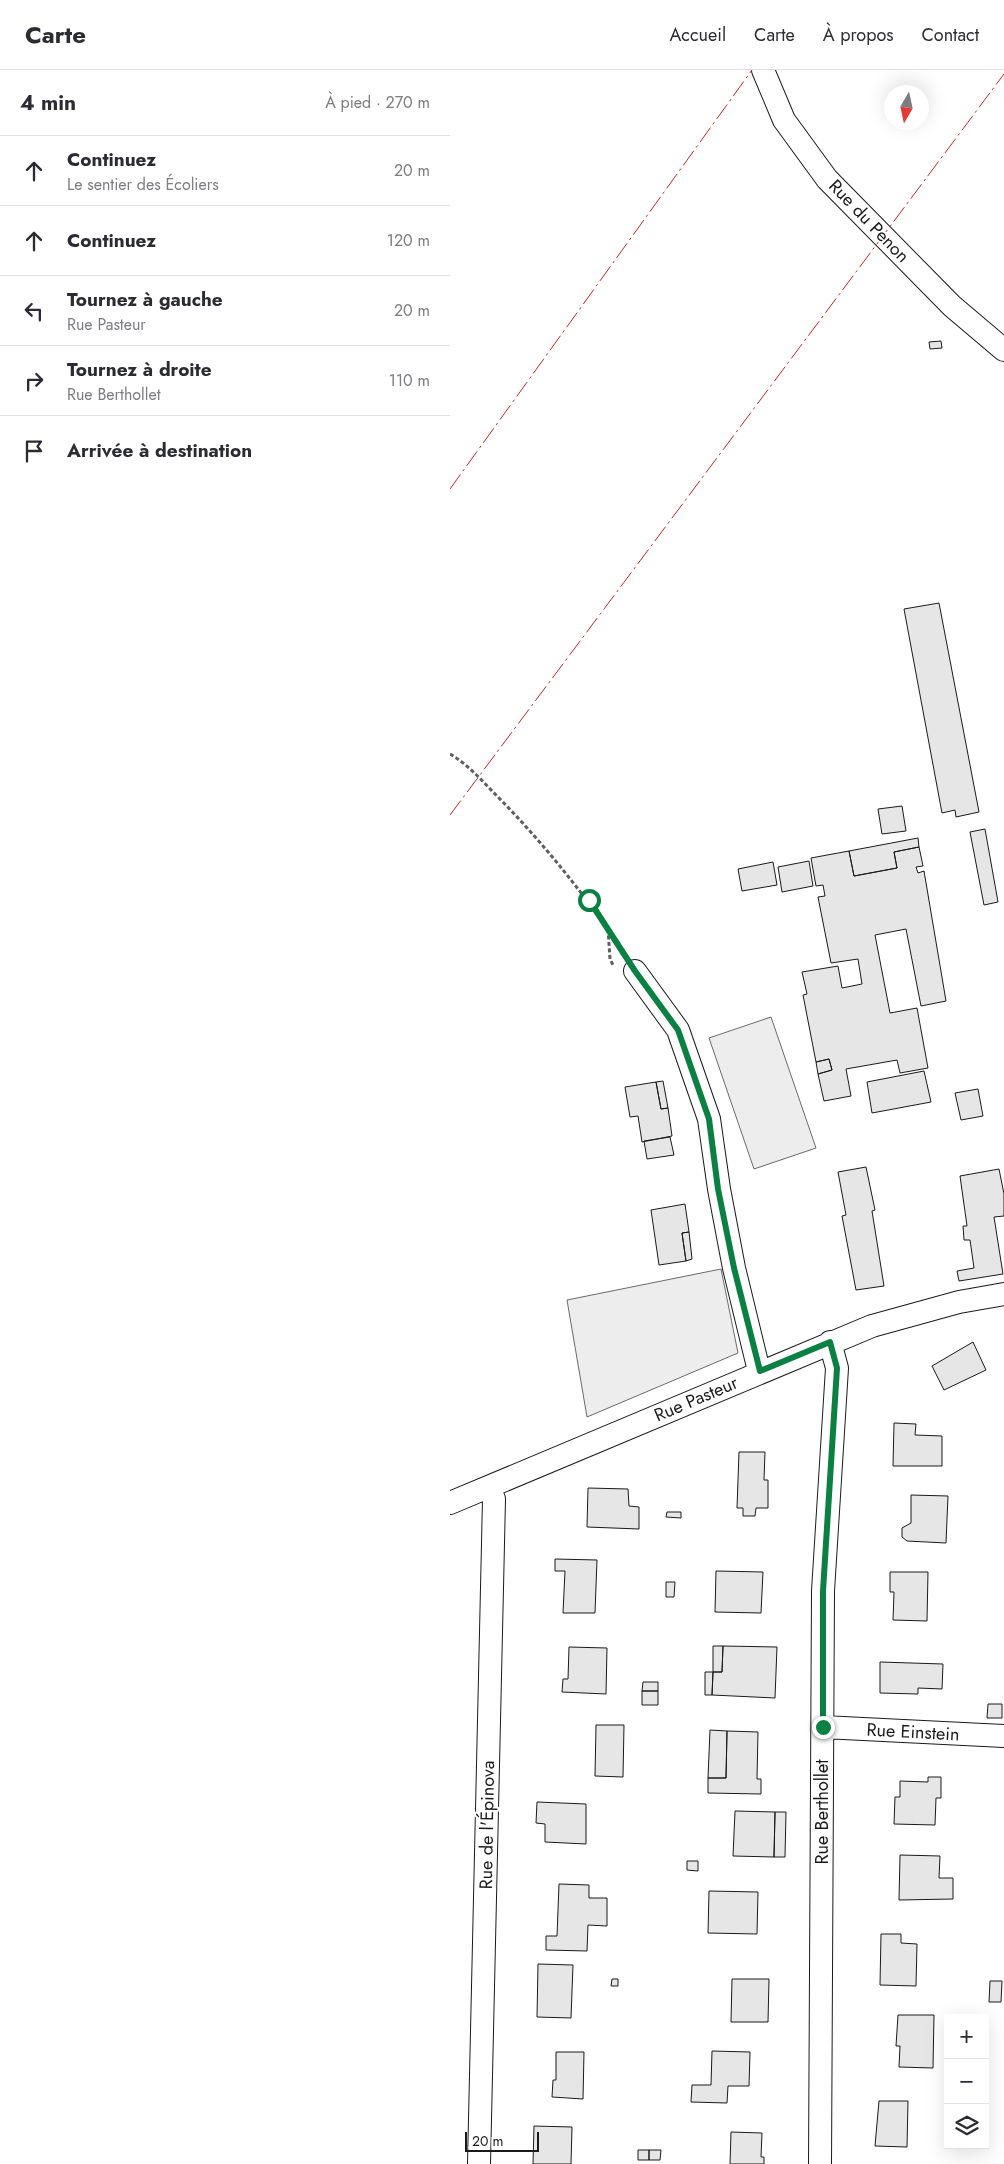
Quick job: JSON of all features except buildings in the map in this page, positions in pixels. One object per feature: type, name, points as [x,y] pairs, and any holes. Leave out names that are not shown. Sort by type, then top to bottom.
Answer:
[{"type":"street","name":"Rue du Penon","points":[[762,70],[784,120],[827,179],[952,306],[1004,350]]},
{"type":"street","points":[[635,971],[678,1030],[709,1119],[718,1189],[734,1268],[760,1371]]},
{"type":"street","name":"Rue Pasteur","points":[[450,1503],[830,1342],[886,1321],[959,1302],[1004,1294]]},
{"type":"street","name":"Rue Berthollet","points":[[820,2164],[823,1591],[837,1368],[830,1342]]},
{"type":"street","name":"Rue de l'Épinova","points":[[479,2164],[494,1499],[490,1487]]},
{"type":"street","name":"Rue Einstein","points":[[823,1727],[1004,1736]]},
{"type":"path","points":[[450,754],[464,762],[517,816],[589,900],[635,971]]},
{"type":"shaded area","points":[[771,1017],[816,1148],[754,1169],[709,1038]]},
{"type":"shaded area","points":[[721,1269],[738,1353],[587,1417],[567,1300]]},
{"type":"power","points":[[450,489],[752,70]]},
{"type":"power","points":[[450,815],[1004,74]]},
{"type":"route","points":[[589,900],[635,971],[678,1030],[709,1119],[718,1189],[734,1268],[760,1371],[830,1342],[835,1356],[837,1368],[823,1591],[823,1727]]}]
